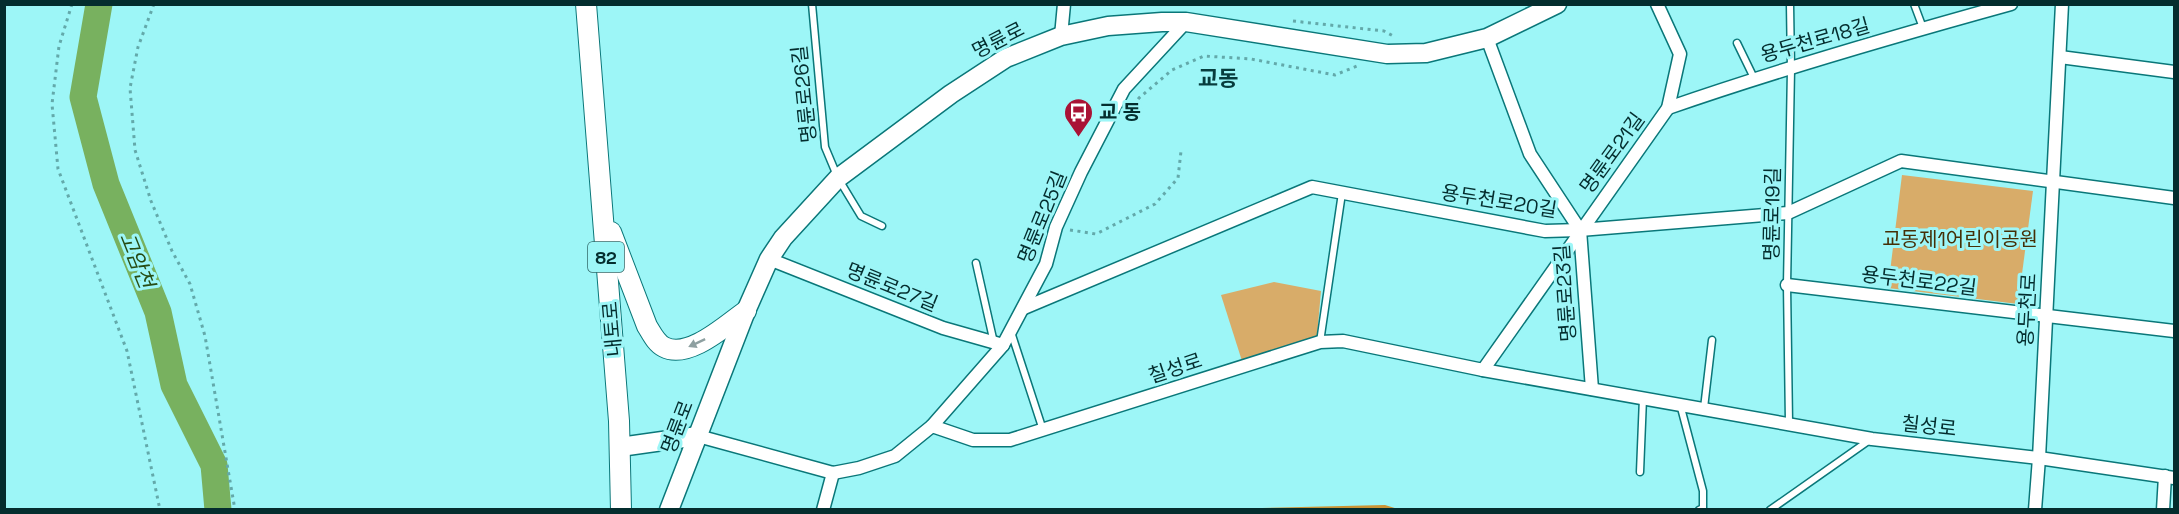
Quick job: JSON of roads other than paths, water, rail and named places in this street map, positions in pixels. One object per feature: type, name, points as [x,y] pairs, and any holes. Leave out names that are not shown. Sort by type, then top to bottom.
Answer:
[{"type":"main road","name":"내토로","points":[[586,4],[620,447],[621,510]]},
{"type":"main road","points":[[602,208],[647,326],[654,339],[662,346],[671,350],[683,350],[702,342],[746,311]]},
{"type":"street","points":[[1061,36],[1064,4]]},
{"type":"street","name":"명륜로","points":[[669,510],[746,311],[769,259],[783,238],[838,178],[980,73],[1006,58],[1061,36],[1108,26],[1162,22],[1186,22],[1387,54],[1426,53],[1487,38],[1557,4]]},
{"type":"street","name":"명륜로21길","points":[[1483,370],[1668,108],[1680,54],[1657,4]]},
{"type":"street","name":"용두천로18길","points":[[1668,108],[1755,78],[2010,4]]},
{"type":"street","name":"용두천로","points":[[2035,510],[2040,458],[2062,4]]},
{"type":"street","name":"명륜로25길","points":[[933,426],[998,344],[1011,332],[1046,264],[1056,227],[1081,172],[1124,89],[1186,22]]},
{"type":"street","name":"명륜로23길","points":[[1487,38],[1530,154],[1580,231],[1592,389]]},
{"type":"street","points":[[2060,57],[2175,72]]},
{"type":"street","name":"용두천로20길","points":[[1024,308],[1312,187],[1545,231],[1580,231],[1788,213],[1901,161],[2175,198]]},
{"type":"street","name":"명륜로27길","points":[[769,259],[943,328],[998,344]]},
{"type":"street","name":"용두천로22길","points":[[1787,285],[2175,331]]},
{"type":"street","name":"칠성로","points":[[933,426],[972,440],[1010,440],[1320,342],[1343,341],[1362,343],[1483,370],[1872,439],[2040,458],[2170,477]]},
{"type":"street","points":[[620,447],[698,436],[833,473],[859,468],[895,456],[933,426]]},
{"type":"street","points":[[823,510],[833,473]]},
{"type":"street","points":[[2163,510],[2170,477]]},
{"type":"lane","name":"명륜로26길","points":[[812,4],[825,147],[838,178]]},
{"type":"lane","name":"명륜로19길","points":[[1789,423],[1787,285],[1790,4]]},
{"type":"lane","points":[[1914,4],[1923,28]]},
{"type":"lane","points":[[1737,43],[1755,78]]},
{"type":"lane","points":[[838,178],[861,216],[882,226]]},
{"type":"lane","points":[[1320,342],[1342,194]]},
{"type":"lane","points":[[976,263],[998,344]]},
{"type":"lane","points":[[1011,332],[1043,431]]},
{"type":"lane","points":[[1704,408],[1712,340]]},
{"type":"lane","points":[[1640,472],[1643,398]]},
{"type":"lane","points":[[1680,404],[1703,491],[1703,508],[1699,510]]},
{"type":"lane","points":[[1770,510],[1872,439]]},
{"type":"waterway","name":"고암천","points":[[99,4],[83,97],[106,184],[158,312],[174,385],[214,465],[218,510]]},
{"type":"place","name":"교 동","points":[[1078,138]]},
{"type":"district","name":"교동","points":[[1218,78]]},
{"type":"park label","name":"교동제1어린이공원","points":[[1960,239]]}]
